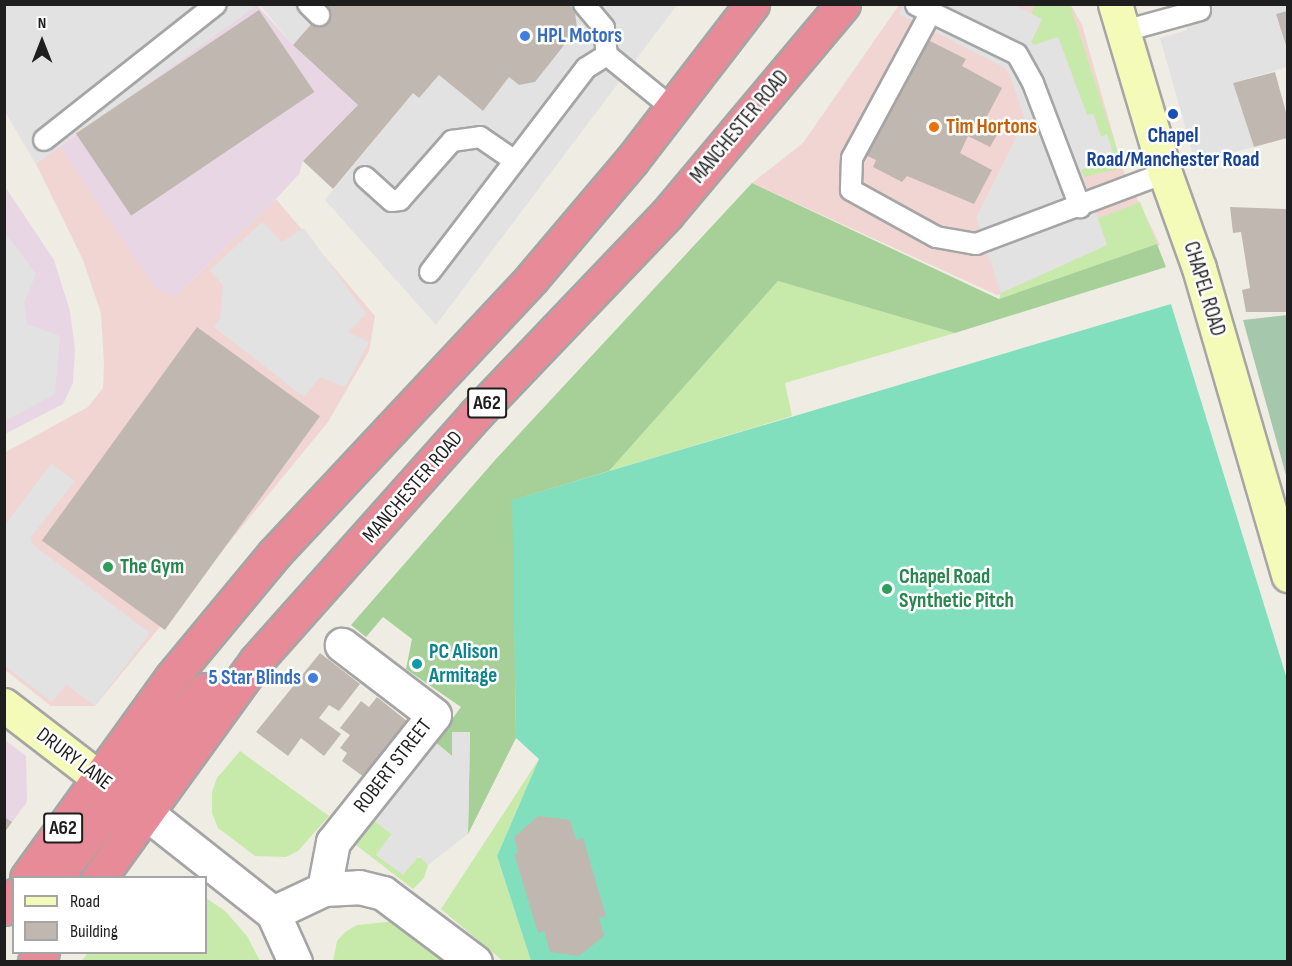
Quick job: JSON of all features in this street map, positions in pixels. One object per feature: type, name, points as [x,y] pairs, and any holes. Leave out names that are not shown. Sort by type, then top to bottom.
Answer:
[{"type":"highway","name":"MANCHESTER ROAD","points":[[29,876],[121,794],[256,661],[475,415],[667,214],[843,4]]},
{"type":"highway","name":"MANCHESTER ROAD","points":[[100,876],[121,794],[172,677],[274,554],[532,278],[672,108],[741,9]]},
{"type":"highway","name":"A62","points":[[57,876],[121,794]]},
{"type":"street","name":"CHAPEL ROAD","points":[[1119,18],[1165,173],[1199,268],[1287,575]]},
{"type":"street","name":"ROBERT STREET","points":[[324,889],[333,842],[434,715],[380,656],[342,645]]},
{"type":"street","name":"DRURY LANE","points":[[4,705],[121,794]]},
{"type":"street","points":[[121,794],[273,913],[295,962]]},
{"type":"street","points":[[273,913],[324,889],[359,887],[383,893],[475,962]]},
{"type":"lane","points":[[44,140],[216,4]]},
{"type":"lane","points":[[584,4],[604,28],[607,56],[672,108]]},
{"type":"lane","points":[[1080,207],[1033,83],[1017,54],[923,8],[852,158],[851,190],[936,237],[957,243],[976,244],[1080,207],[1165,173]]},
{"type":"lane","points":[[1119,18],[1200,10]]},
{"type":"lane","points":[[430,272],[586,68],[607,56]]},
{"type":"lane","points":[[365,177],[392,201],[400,200],[452,141],[480,137],[515,161]]},
{"type":"shaded area","points":[[1012,4],[1042,19],[1031,42],[1034,45],[1058,37],[1087,115],[1093,114],[1101,137],[1107,134],[1115,159],[1081,170],[1107,245],[1001,293],[976,218],[1025,120],[1010,75],[1005,68],[899,14],[904,5]]},
{"type":"shaded area","points":[[4,5],[257,5],[36,164],[5,111]]},
{"type":"shaded area","points":[[5,5],[257,5],[60,147],[174,297],[276,199],[375,316],[369,351],[328,422],[95,706],[51,706],[5,670],[4,453],[88,407],[103,388],[104,364],[101,313],[83,260],[36,164],[5,111]]},
{"type":"shaded area","points":[[257,5],[293,45],[358,105],[303,161],[299,174],[276,199],[174,297],[155,288],[60,147]]},
{"type":"shaded area","points":[[260,5],[329,5],[293,45]]},
{"type":"shaded area","points":[[569,5],[677,5],[436,325],[325,200],[413,93],[419,98],[439,75],[483,111],[509,77],[519,85],[535,82],[577,30],[575,11]]},
{"type":"shaded area","points":[[899,5],[1071,5],[1082,25],[1123,170],[1160,245],[997,295],[752,183],[803,143]]},
{"type":"shaded area","points":[[1180,5],[1287,5],[1287,11],[1276,15],[1287,51],[1287,67],[1233,83],[1254,147],[1195,162],[1160,38],[1187,30]]},
{"type":"shaded area","points":[[4,185],[54,260],[70,311],[75,349],[73,383],[63,404],[5,434]]},
{"type":"shaded area","points":[[262,222],[282,242],[304,228],[366,314],[348,332],[369,342],[345,387],[320,377],[304,397],[214,327],[220,319],[223,286],[210,270]]},
{"type":"shaded area","points":[[4,231],[36,274],[24,303],[27,324],[60,336],[55,394],[5,421]]},
{"type":"shaded area","points":[[51,464],[75,481],[31,537],[32,544],[150,633],[95,706],[66,684],[52,702],[5,666],[5,525]]},
{"type":"shaded area","points":[[452,732],[470,732],[468,834],[428,865],[419,856],[403,875],[376,855],[392,834],[372,819],[435,742],[452,756]]},
{"type":"shaded area","points":[[4,739],[26,756],[27,802],[5,832]]},
{"type":"green space","points":[[1034,5],[1070,5],[1123,168],[1084,177],[1081,170],[1106,135],[1101,137],[1094,114],[1087,115],[1058,37],[1034,45],[1031,42],[1042,20],[1032,14]]},
{"type":"green space","points":[[752,183],[999,299],[1157,244],[1166,267],[955,333],[778,281],[609,471],[513,500],[516,738],[468,834],[470,732],[452,756],[435,742],[461,707],[406,669],[412,639],[383,617],[366,637],[351,625],[496,459]]},
{"type":"green space","points":[[1140,202],[1157,244],[999,299],[1001,293],[1107,245],[1097,219]]},
{"type":"green space","points":[[778,281],[955,333],[785,383],[792,416],[609,471]]},
{"type":"green space","name":"Chapel Road Synthetic Pitch","points":[[1171,304],[1287,679],[1287,961],[531,961],[497,856],[539,759],[516,738],[512,500]]},
{"type":"green space","points":[[1288,315],[1287,479],[1243,320]]},
{"type":"green space","points":[[240,751],[329,816],[298,851],[286,857],[255,856],[218,828],[212,813],[212,792],[217,778]]},
{"type":"green space","points":[[539,759],[497,856],[531,961],[503,961],[441,909]]},
{"type":"green space","points":[[372,819],[392,834],[376,855],[424,858],[428,865],[424,878],[413,889],[352,842]]},
{"type":"green space","points":[[207,899],[225,911],[247,936],[260,961],[81,961],[87,954],[207,954]]},
{"type":"green space","points":[[396,921],[442,961],[333,962],[337,941],[345,932],[357,925]]},
{"type":"building","points":[[329,4],[569,4],[575,11],[577,29],[535,82],[519,85],[509,77],[483,111],[439,75],[419,98],[413,93],[333,189],[303,161],[358,105],[293,45]]},
{"type":"building","points":[[259,10],[314,92],[131,216],[76,134]]},
{"type":"building","points":[[1287,11],[1287,49],[1276,14]]},
{"type":"building","name":"Tim Hortons","points":[[928,40],[966,59],[962,66],[1002,88],[985,120],[978,116],[975,121],[998,133],[990,147],[968,136],[960,153],[992,170],[974,204],[907,176],[902,182],[873,167],[876,160],[865,155]]},
{"type":"building","points":[[1275,72],[1287,116],[1287,138],[1254,147],[1233,83]]},
{"type":"building","points":[[1230,207],[1287,209],[1287,312],[1246,312],[1242,290],[1250,288],[1241,232],[1233,233]]},
{"type":"building","points":[[197,327],[320,416],[165,630],[42,541]]},
{"type":"building","points":[[320,653],[360,684],[339,711],[329,705],[319,718],[341,734],[324,756],[301,738],[288,756],[256,732]]},
{"type":"building","points":[[377,697],[407,721],[364,777],[342,761],[347,753],[340,748],[350,735],[340,728],[361,701],[369,707]]},
{"type":"building","points":[[538,816],[570,820],[576,840],[583,838],[606,916],[599,918],[604,936],[579,956],[550,952],[544,931],[538,933],[514,854],[518,853],[514,837]]},
{"type":"building","points":[[4,817],[12,822],[4,833]]},
{"type":"place","name":"HPL Motors","points":[[525,36]]},
{"type":"place","name":"Chapel Road/Manchester Road","points":[[1173,114]]},
{"type":"place","name":"Tim Hortons","points":[[934,127]]},
{"type":"place","name":"The Gym","points":[[108,567]]},
{"type":"place","name":"Chapel Road Synthetic Pitch","points":[[887,589]]},
{"type":"place","name":"PC Alison Armitage","points":[[417,664]]},
{"type":"place","name":"5 Star Blinds","points":[[313,678]]}]
